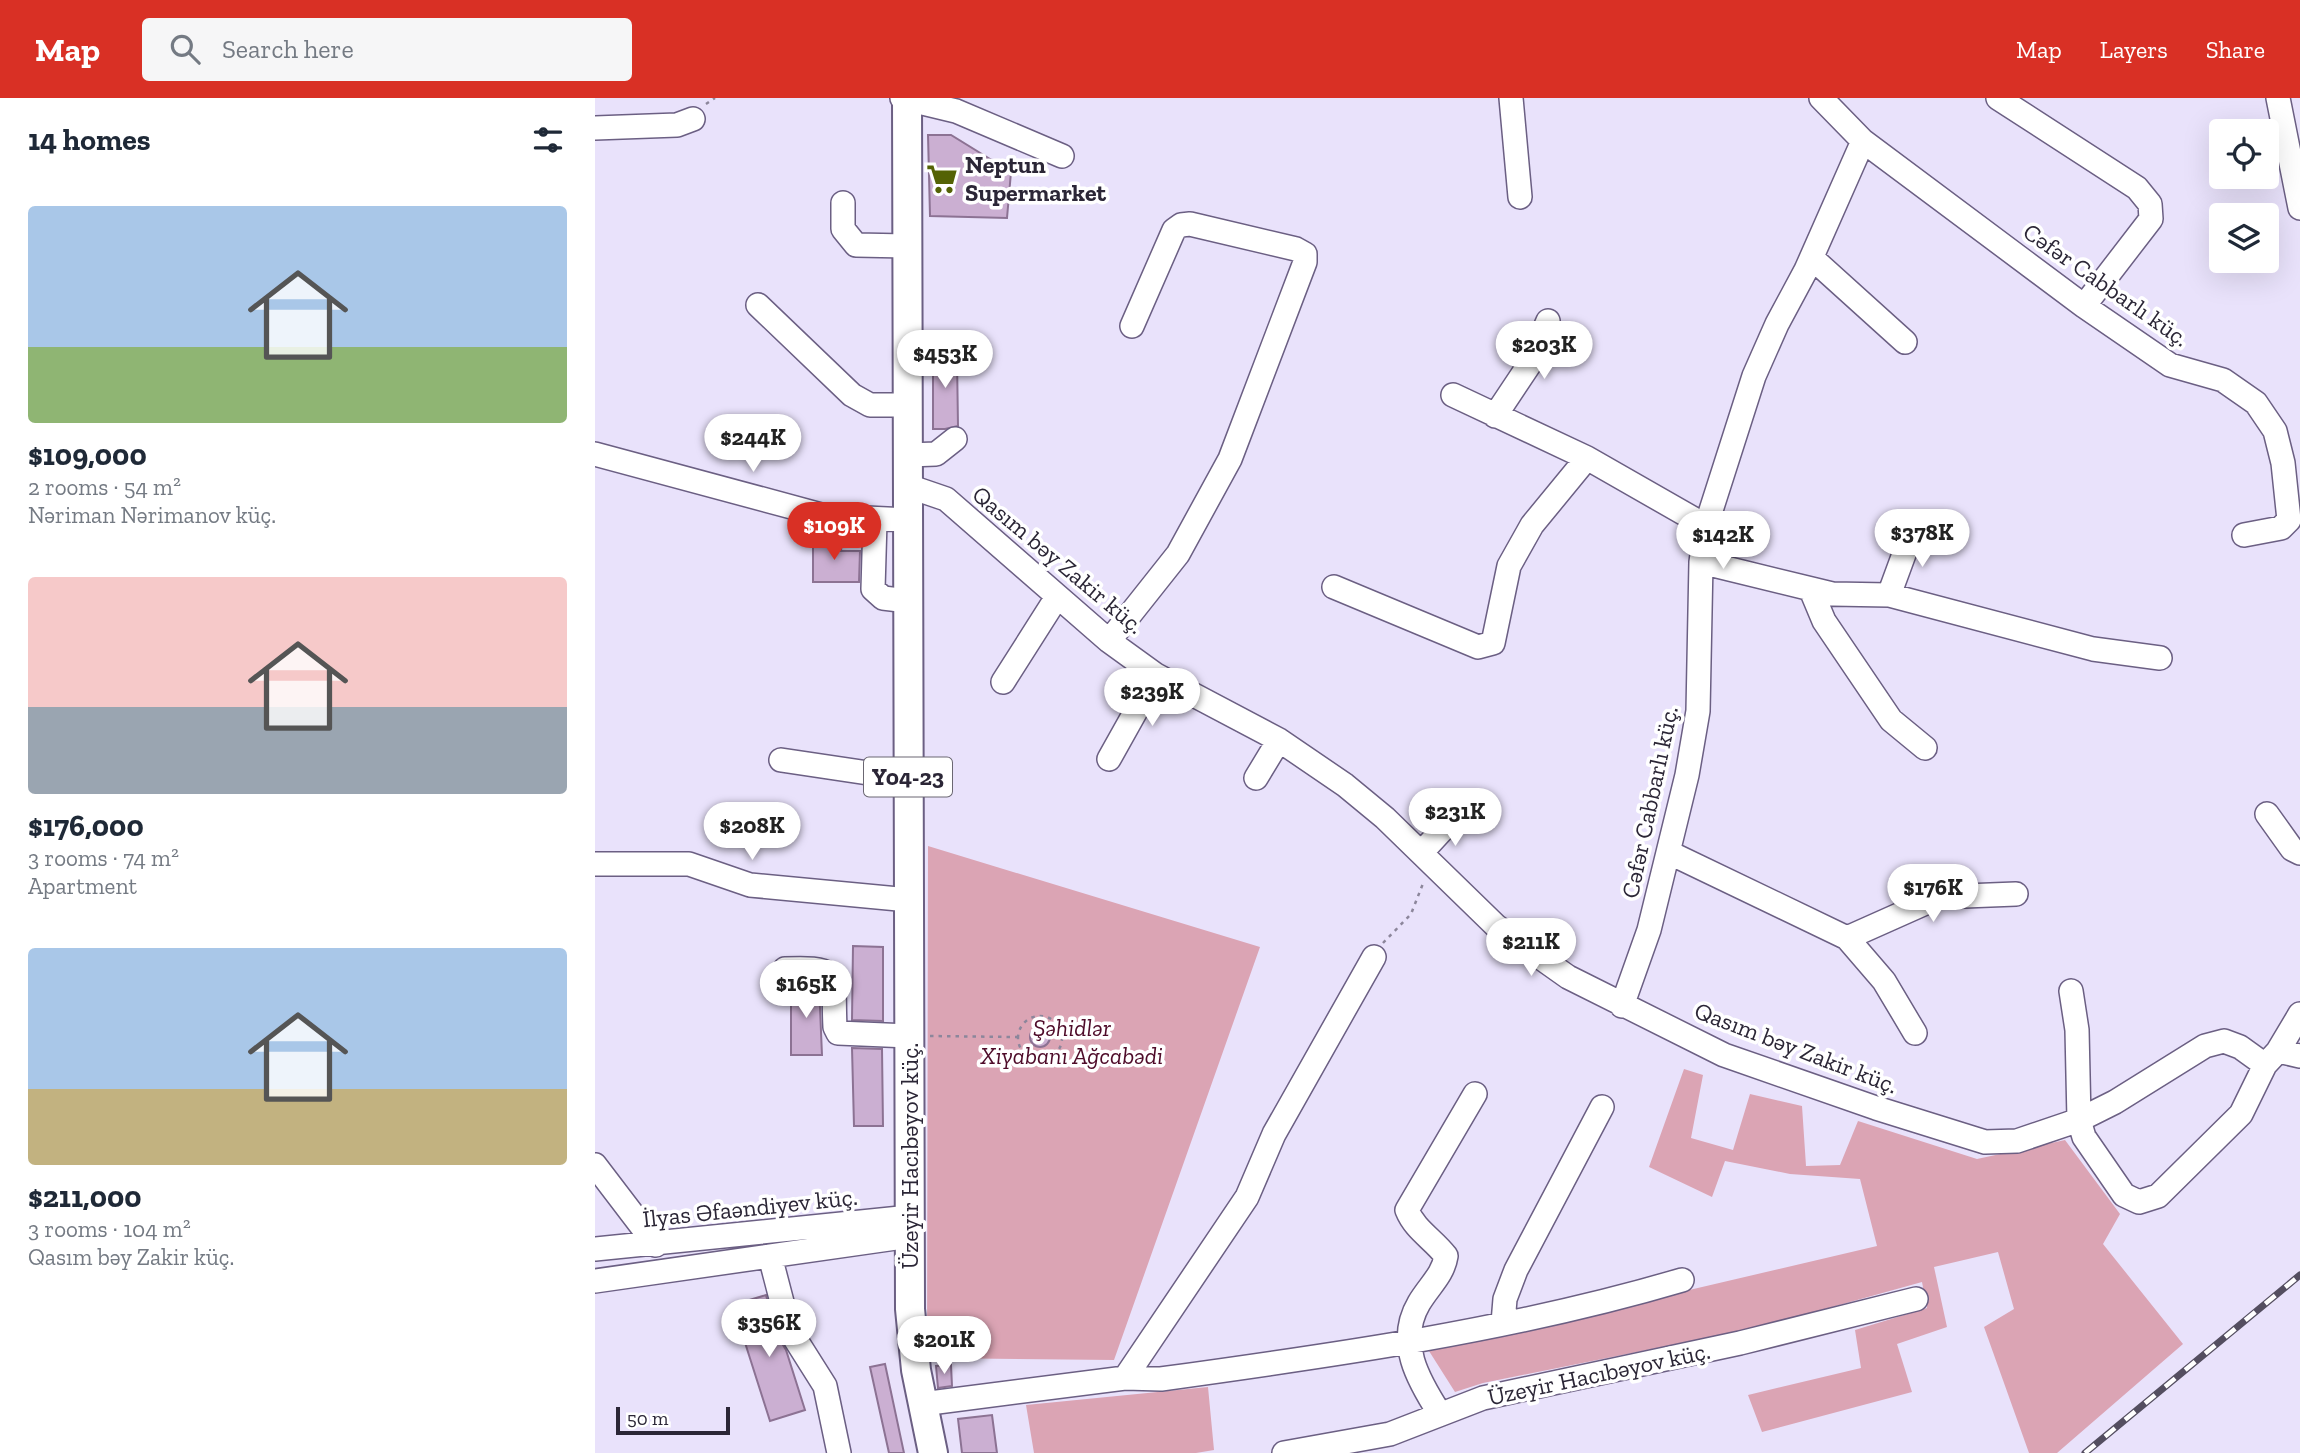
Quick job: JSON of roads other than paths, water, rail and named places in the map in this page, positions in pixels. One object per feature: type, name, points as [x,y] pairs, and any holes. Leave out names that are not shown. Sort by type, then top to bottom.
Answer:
[{"type":"main road","name":"Üzeyir Hacıbəyov küç.","points":[[905,98],[912,1342],[933,1453]]},
{"type":"street","points":[[905,98],[956,111],[1062,156]]},
{"type":"street","points":[[1511,98],[1520,197]]},
{"type":"street","name":"Cəfər Cabbarlı küç.","points":[[1821,98],[1863,141],[2084,306],[2170,365],[2223,380],[2256,403],[2274,430],[2283,463],[2289,520],[2281,528],[2244,535]]},
{"type":"street","points":[[1997,98],[2137,188],[2150,204],[2151,219],[2084,306]]},
{"type":"street","points":[[2278,98],[2300,208]]},
{"type":"street","points":[[595,128],[677,125],[693,119]]},
{"type":"street","name":"Cəfər Cabbarlı küç.","points":[[1622,1006],[1649,930],[1670,853],[1698,711],[1701,562],[1706,526],[1754,376],[1777,324],[1812,258],[1863,141]]},
{"type":"street","points":[[843,203],[843,229],[856,245],[907,246]]},
{"type":"street","points":[[1109,640],[1178,554],[1230,458],[1305,262],[1305,254],[1296,248],[1181,225],[1174,230],[1132,326]]},
{"type":"street","points":[[1812,258],[1905,342]]},
{"type":"street","points":[[758,305],[852,395],[870,405],[908,405]]},
{"type":"street","points":[[1495,416],[1528,365],[1548,321]]},
{"type":"street","points":[[1453,396],[1587,458],[1706,526]]},
{"type":"street","points":[[908,455],[936,454],[955,439]]},
{"type":"street","points":[[595,454],[825,516],[876,521],[908,520]]},
{"type":"street","points":[[1334,587],[1478,647],[1489,647],[1493,643],[1509,566],[1532,524],[1587,458]]},
{"type":"street","name":"Qasım bəy Zakir küç.","points":[[908,486],[946,499],[1057,597],[1156,675],[1279,740],[1345,785],[1496,926],[1569,977],[1724,1055],[1875,1108],[1985,1142],[2017,1141],[2079,1120],[2115,1102],[2205,1046],[2224,1041],[2281,1057]]},
{"type":"street","points":[[876,521],[873,589],[883,598],[908,601]]},
{"type":"street","points":[[1889,595],[1914,527]]},
{"type":"street","points":[[1701,562],[1832,594],[1889,595],[2093,649],[2160,658]]},
{"type":"street","points":[[1811,590],[1824,621],[1891,720],[1925,748]]},
{"type":"street","points":[[1003,682],[1057,597]]},
{"type":"street","points":[[1109,759],[1156,675]]},
{"type":"street","points":[[1256,778],[1279,740]]},
{"type":"street","points":[[781,760],[908,779]]},
{"type":"street","points":[[1429,861],[1457,814]]},
{"type":"street","points":[[2267,814],[2292,849],[2300,853]]},
{"type":"street","points":[[1670,853],[1847,938],[1884,981],[1915,1033]]},
{"type":"street","points":[[595,864],[689,864],[750,885],[909,900]]},
{"type":"street","points":[[1847,938],[1939,897],[2016,894]]},
{"type":"street","points":[[1125,1378],[1247,1197],[1274,1134],[1374,957]]},
{"type":"street","points":[[785,969],[822,968],[828,971],[832,978],[835,1027],[838,1033],[909,1036]]},
{"type":"street","points":[[2071,990],[2077,1030],[2079,1120],[2084,1137],[2124,1195],[2139,1202],[2158,1196],[2241,1114],[2281,1057],[2300,1014]]},
{"type":"street","points":[[1440,1415],[1421,1385],[1407,1341],[1409,1325],[1419,1303],[1444,1269],[1446,1256],[1435,1242],[1413,1226],[1407,1210],[1475,1094]]},
{"type":"street","points":[[1503,1323],[1504,1299],[1516,1270],[1602,1107]]},
{"type":"street","points":[[595,1164],[656,1245]]},
{"type":"street","points":[[595,1281],[770,1256],[910,1227]]},
{"type":"street","name":"İlyas Əfaəndiyev küç.","points":[[595,1250],[910,1227]]},
{"type":"street","points":[[770,1256],[789,1329],[825,1386],[839,1453]]},
{"type":"street","points":[[922,1404],[1125,1378],[1161,1379],[1407,1341],[1591,1306],[1682,1280]]},
{"type":"street","name":"Üzeyir Hacıbəyov küç.","points":[[1284,1453],[1390,1434],[1483,1398],[1740,1343],[1916,1299]]},
{"type":"railway","points":[[2085,1453],[2300,1275]]},
{"type":"place","name":"Neptun Supermarket","points":[[942,179]]},
{"type":"park label","name":"Şəhidlər Xiyabanı Ağcabədi","points":[[1072,1042]]}]
